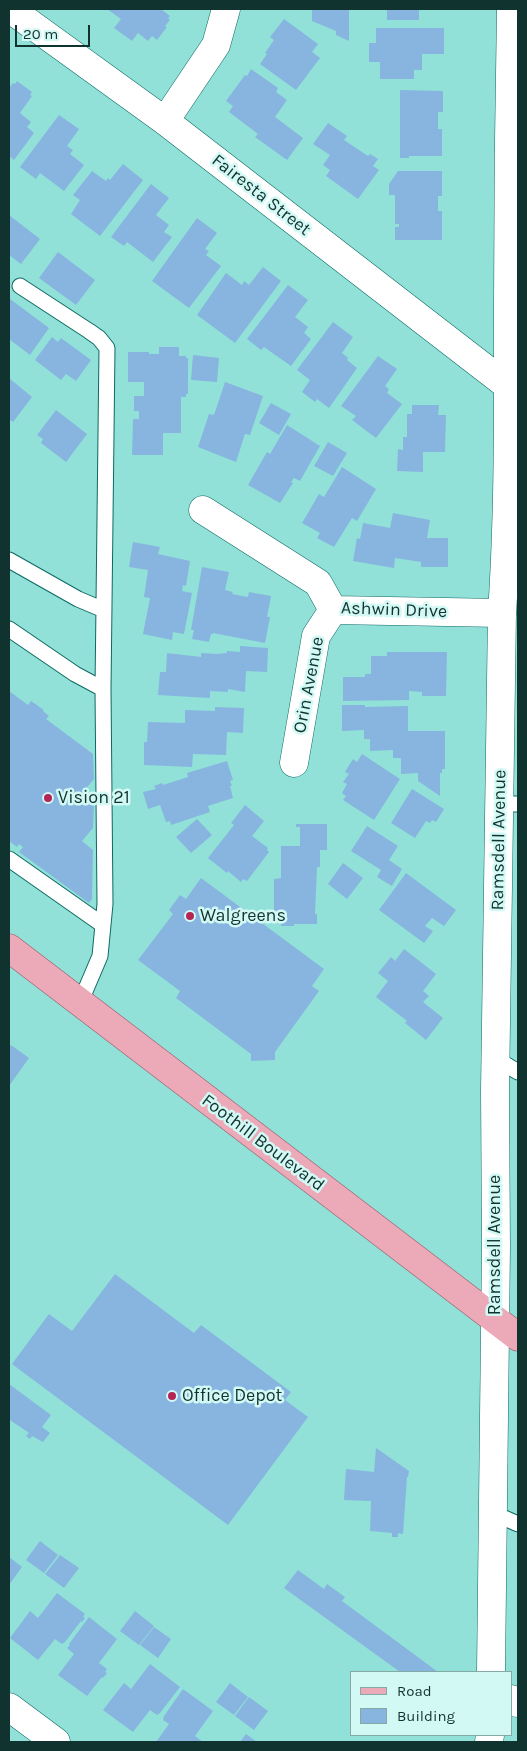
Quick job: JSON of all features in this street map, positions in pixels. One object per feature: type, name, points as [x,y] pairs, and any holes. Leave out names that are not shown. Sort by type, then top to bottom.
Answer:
[{"type":"main road","name":"Foothill Boulevard","points":[[9,948],[518,1337]]},
{"type":"street","name":"Fairesta Street","points":[[10,9],[165,121],[508,386]]},
{"type":"street","points":[[165,121],[216,45],[226,9]]},
{"type":"street","name":"Ramsdell Avenue","points":[[491,1671],[496,1246],[495,1058],[509,804],[502,613],[512,574],[508,386],[513,202],[511,9]]},
{"type":"street","name":"Ashwin Drive","points":[[203,510],[318,583],[333,610],[502,613]]},
{"type":"street","name":"Orin Avenue","points":[[294,763],[316,636],[333,610]]},
{"type":"street","points":[[9,1707],[56,1742]]},
{"type":"lane","points":[[20,286],[99,338],[106,348],[103,689],[105,904],[100,956],[80,1003]]},
{"type":"lane","points":[[9,560],[78,599],[104,610]]},
{"type":"lane","points":[[9,629],[75,674],[103,689]]},
{"type":"lane","points":[[9,859],[103,925]]},
{"type":"lane","points":[[495,1058],[518,1072]]},
{"type":"lane","points":[[493,1513],[518,1524]]},
{"type":"building","points":[[107,9],[161,9],[170,16],[168,18],[170,20],[157,40],[152,36],[148,41],[138,33],[132,41],[114,28],[121,19]]},
{"type":"building","points":[[312,9],[349,9],[349,41],[336,35],[336,31],[312,21]]},
{"type":"building","points":[[387,9],[419,9],[419,20],[387,20]]},
{"type":"building","points":[[284,19],[318,44],[312,52],[320,58],[296,90],[260,64],[274,40],[270,37]]},
{"type":"building","points":[[376,28],[444,28],[444,54],[422,54],[422,70],[414,70],[414,79],[380,79],[380,62],[369,62],[369,43],[376,43]]},
{"type":"building","points":[[251,69],[278,88],[276,92],[287,100],[275,117],[303,138],[287,160],[255,137],[258,134],[229,112],[233,106],[226,101]]},
{"type":"building","points":[[17,81],[32,92],[30,95],[32,96],[20,113],[31,122],[27,127],[34,133],[14,160],[9,156],[9,88]]},
{"type":"building","points":[[400,90],[443,91],[443,112],[438,112],[438,129],[442,129],[442,156],[409,156],[409,158],[400,158]]},
{"type":"building","points":[[59,115],[79,129],[67,146],[73,150],[70,154],[84,165],[64,191],[40,173],[36,179],[20,167]]},
{"type":"building","points":[[328,123],[347,136],[344,140],[368,156],[370,154],[378,159],[373,166],[379,170],[358,199],[326,176],[330,170],[323,165],[330,155],[313,144]]},
{"type":"building","points":[[123,164],[143,180],[100,236],[71,214],[80,200],[73,195],[92,171],[106,181],[108,178],[110,180]]},
{"type":"building","points":[[398,171],[442,171],[442,196],[438,196],[438,211],[442,211],[442,240],[395,240],[395,227],[399,227],[399,224],[395,224],[395,195],[389,195],[389,184]]},
{"type":"building","points":[[151,184],[169,198],[156,215],[169,225],[164,232],[172,237],[153,262],[127,242],[124,246],[111,237]]},
{"type":"building","points":[[9,215],[40,239],[21,264],[9,255]]},
{"type":"building","points":[[197,218],[217,233],[205,249],[209,251],[206,255],[221,266],[189,308],[152,281]]},
{"type":"building","points":[[58,252],[95,280],[76,305],[39,278]]},
{"type":"building","points":[[263,267],[281,281],[235,343],[197,315],[226,273],[242,285],[244,281],[249,285]]},
{"type":"building","points":[[288,285],[308,300],[295,317],[308,327],[304,333],[311,339],[291,366],[264,347],[261,350],[247,339]]},
{"type":"building","points":[[10,299],[49,328],[30,355],[9,339]]},
{"type":"building","points":[[333,322],[353,337],[342,353],[357,368],[329,408],[317,399],[315,402],[302,392],[310,380],[297,370]]},
{"type":"building","points":[[52,337],[58,342],[61,338],[91,360],[76,381],[66,374],[61,380],[35,360]]},
{"type":"building","points":[[159,347],[179,347],[179,356],[186,356],[188,358],[188,394],[186,394],[186,397],[181,397],[181,433],[163,433],[163,455],[132,455],[133,419],[139,419],[139,411],[134,411],[134,396],[144,396],[144,382],[128,382],[128,352],[159,354]]},
{"type":"building","points":[[193,355],[219,358],[217,382],[191,380]]},
{"type":"building","points":[[378,356],[397,369],[385,386],[389,389],[387,393],[402,404],[376,438],[352,420],[356,416],[341,406]]},
{"type":"building","points":[[9,378],[32,397],[13,422],[9,419]]},
{"type":"building","points":[[225,382],[263,396],[250,435],[245,434],[236,462],[198,447],[209,414],[214,415]]},
{"type":"building","points":[[271,403],[291,414],[279,435],[259,423]]},
{"type":"building","points":[[412,405],[439,405],[438,415],[446,415],[445,452],[423,452],[423,472],[397,471],[398,449],[403,450],[403,437],[407,437],[407,414],[412,414]]},
{"type":"building","points":[[56,410],[87,434],[66,462],[41,443],[43,439],[37,435]]},
{"type":"building","points":[[287,425],[320,446],[300,481],[294,478],[291,482],[293,483],[280,503],[248,485],[267,452],[270,454]]},
{"type":"building","points":[[328,442],[347,453],[333,476],[314,466]]},
{"type":"building","points":[[342,467],[376,489],[357,521],[352,518],[334,547],[317,538],[320,533],[302,523],[319,494],[324,497]]},
{"type":"building","points":[[393,513],[430,520],[427,538],[448,538],[448,567],[421,567],[421,562],[395,558],[394,568],[353,561],[357,538],[360,539],[363,523],[390,528]]},
{"type":"building","points":[[133,542],[160,547],[158,554],[190,561],[186,586],[183,585],[182,591],[192,593],[184,634],[173,632],[172,640],[143,634],[150,598],[144,597],[148,570],[129,567]]},
{"type":"building","points":[[202,567],[229,572],[225,590],[233,592],[232,594],[248,597],[249,592],[271,596],[267,617],[270,617],[265,643],[213,633],[209,642],[192,639],[194,630],[191,630]]},
{"type":"building","points":[[240,646],[268,648],[267,672],[246,671],[245,692],[228,689],[228,692],[210,691],[210,698],[158,695],[160,672],[166,672],[167,653],[201,657],[201,653],[240,652]]},
{"type":"building","points":[[387,652],[447,652],[446,696],[422,696],[422,692],[409,691],[409,700],[343,701],[343,677],[365,677],[365,674],[371,674],[371,656],[387,656]]},
{"type":"building","name":"Vision 21","points":[[9,691],[28,705],[31,701],[44,710],[49,716],[46,719],[93,754],[94,779],[82,793],[94,803],[93,828],[82,841],[93,850],[92,899],[89,903],[19,852],[23,847],[19,844],[17,847],[9,841]]},
{"type":"building","points":[[342,705],[365,705],[365,707],[408,706],[408,731],[445,731],[445,769],[442,769],[442,773],[440,773],[440,796],[418,781],[418,773],[401,774],[401,758],[393,758],[393,750],[370,751],[370,739],[364,739],[364,730],[342,731]]},
{"type":"building","points":[[215,707],[244,708],[243,733],[227,732],[226,755],[193,754],[192,767],[144,765],[144,742],[147,742],[148,722],[185,723],[185,710],[215,711]]},
{"type":"building","points":[[362,754],[400,779],[374,820],[343,800],[346,796],[342,793],[347,784],[343,782],[349,774],[345,772],[353,759],[357,762]]},
{"type":"building","points":[[227,761],[233,780],[230,781],[232,786],[230,786],[233,798],[208,806],[210,812],[171,825],[170,821],[166,822],[160,805],[148,809],[143,792],[156,789],[154,786],[162,783],[163,785],[188,777],[187,773]]},
{"type":"building","points":[[412,789],[444,809],[436,822],[432,820],[430,823],[426,821],[415,838],[391,823]]},
{"type":"building","points":[[245,805],[264,821],[252,836],[268,848],[269,852],[247,881],[243,879],[241,882],[208,858],[234,825],[231,823]]},
{"type":"building","points":[[197,819],[212,835],[191,853],[176,837]]},
{"type":"building","points":[[296,824],[327,824],[327,850],[320,850],[320,867],[317,867],[315,914],[317,914],[317,924],[281,926],[281,919],[274,919],[274,879],[281,878],[281,846],[300,846],[300,827],[296,827]]},
{"type":"building","points":[[367,826],[398,846],[389,860],[402,869],[392,886],[377,877],[381,870],[351,851]]},
{"type":"building","points":[[343,863],[363,878],[347,899],[328,884]]},
{"type":"building","points":[[406,873],[456,910],[444,926],[432,918],[425,926],[433,931],[424,943],[379,910]]},
{"type":"building","name":"Walgreens","points":[[201,878],[324,969],[312,986],[319,991],[275,1052],[275,1060],[251,1061],[251,1054],[176,998],[180,991],[138,960],[173,914],[169,910],[180,895],[186,899]]},
{"type":"building","points":[[404,949],[436,974],[423,991],[429,996],[423,1002],[443,1018],[426,1040],[405,1023],[407,1021],[376,997],[388,981],[378,973],[391,957],[395,961]]},
{"type":"building","points":[[11,1045],[29,1058],[9,1086],[9,1048]]},
{"type":"building","name":"Office Depot","points":[[115,1274],[194,1333],[201,1325],[291,1392],[285,1400],[308,1417],[228,1525],[12,1364],[49,1314],[72,1331]]},
{"type":"building","points":[[9,1384],[51,1415],[42,1427],[50,1433],[43,1442],[32,1436],[30,1439],[26,1436],[29,1433],[10,1420],[9,1422]]},
{"type":"building","points":[[376,1448],[409,1471],[403,1534],[398,1533],[398,1537],[392,1537],[392,1533],[370,1531],[371,1501],[344,1500],[346,1469],[374,1472]]},
{"type":"building","points":[[40,1541],[58,1555],[44,1573],[26,1560]]},
{"type":"building","points":[[60,1555],[79,1568],[64,1588],[45,1574]]},
{"type":"building","points":[[9,1557],[22,1567],[9,1585]]},
{"type":"building","points":[[298,1570],[324,1589],[327,1584],[345,1597],[342,1601],[437,1671],[399,1671],[284,1588]]},
{"type":"building","points":[[57,1593],[85,1614],[83,1617],[85,1618],[65,1642],[62,1644],[55,1639],[38,1660],[10,1638],[30,1611],[38,1618]]},
{"type":"building","points":[[135,1611],[154,1626],[139,1645],[120,1631]]},
{"type":"building","points":[[89,1617],[117,1639],[99,1663],[107,1669],[105,1672],[107,1673],[87,1696],[58,1675],[74,1654],[67,1648],[69,1644]]},
{"type":"building","points":[[154,1627],[171,1639],[158,1658],[140,1645]]},
{"type":"building","points":[[150,1664],[180,1687],[160,1713],[157,1715],[150,1710],[133,1732],[103,1710],[124,1683],[131,1689]]},
{"type":"building","points":[[230,1683],[248,1697],[234,1715],[216,1702]]},
{"type":"building","points":[[183,1689],[213,1711],[195,1736],[203,1742],[156,1742],[169,1724],[163,1720],[164,1716]]},
{"type":"building","points":[[249,1697],[268,1711],[254,1730],[235,1716]]},
{"type":"building","points":[[246,1734],[257,1742],[240,1742]]},
{"type":"place","name":"Vision 21","points":[[48,798]]},
{"type":"place","name":"Walgreens","points":[[190,916]]},
{"type":"place","name":"Office Depot","points":[[172,1396]]}]
